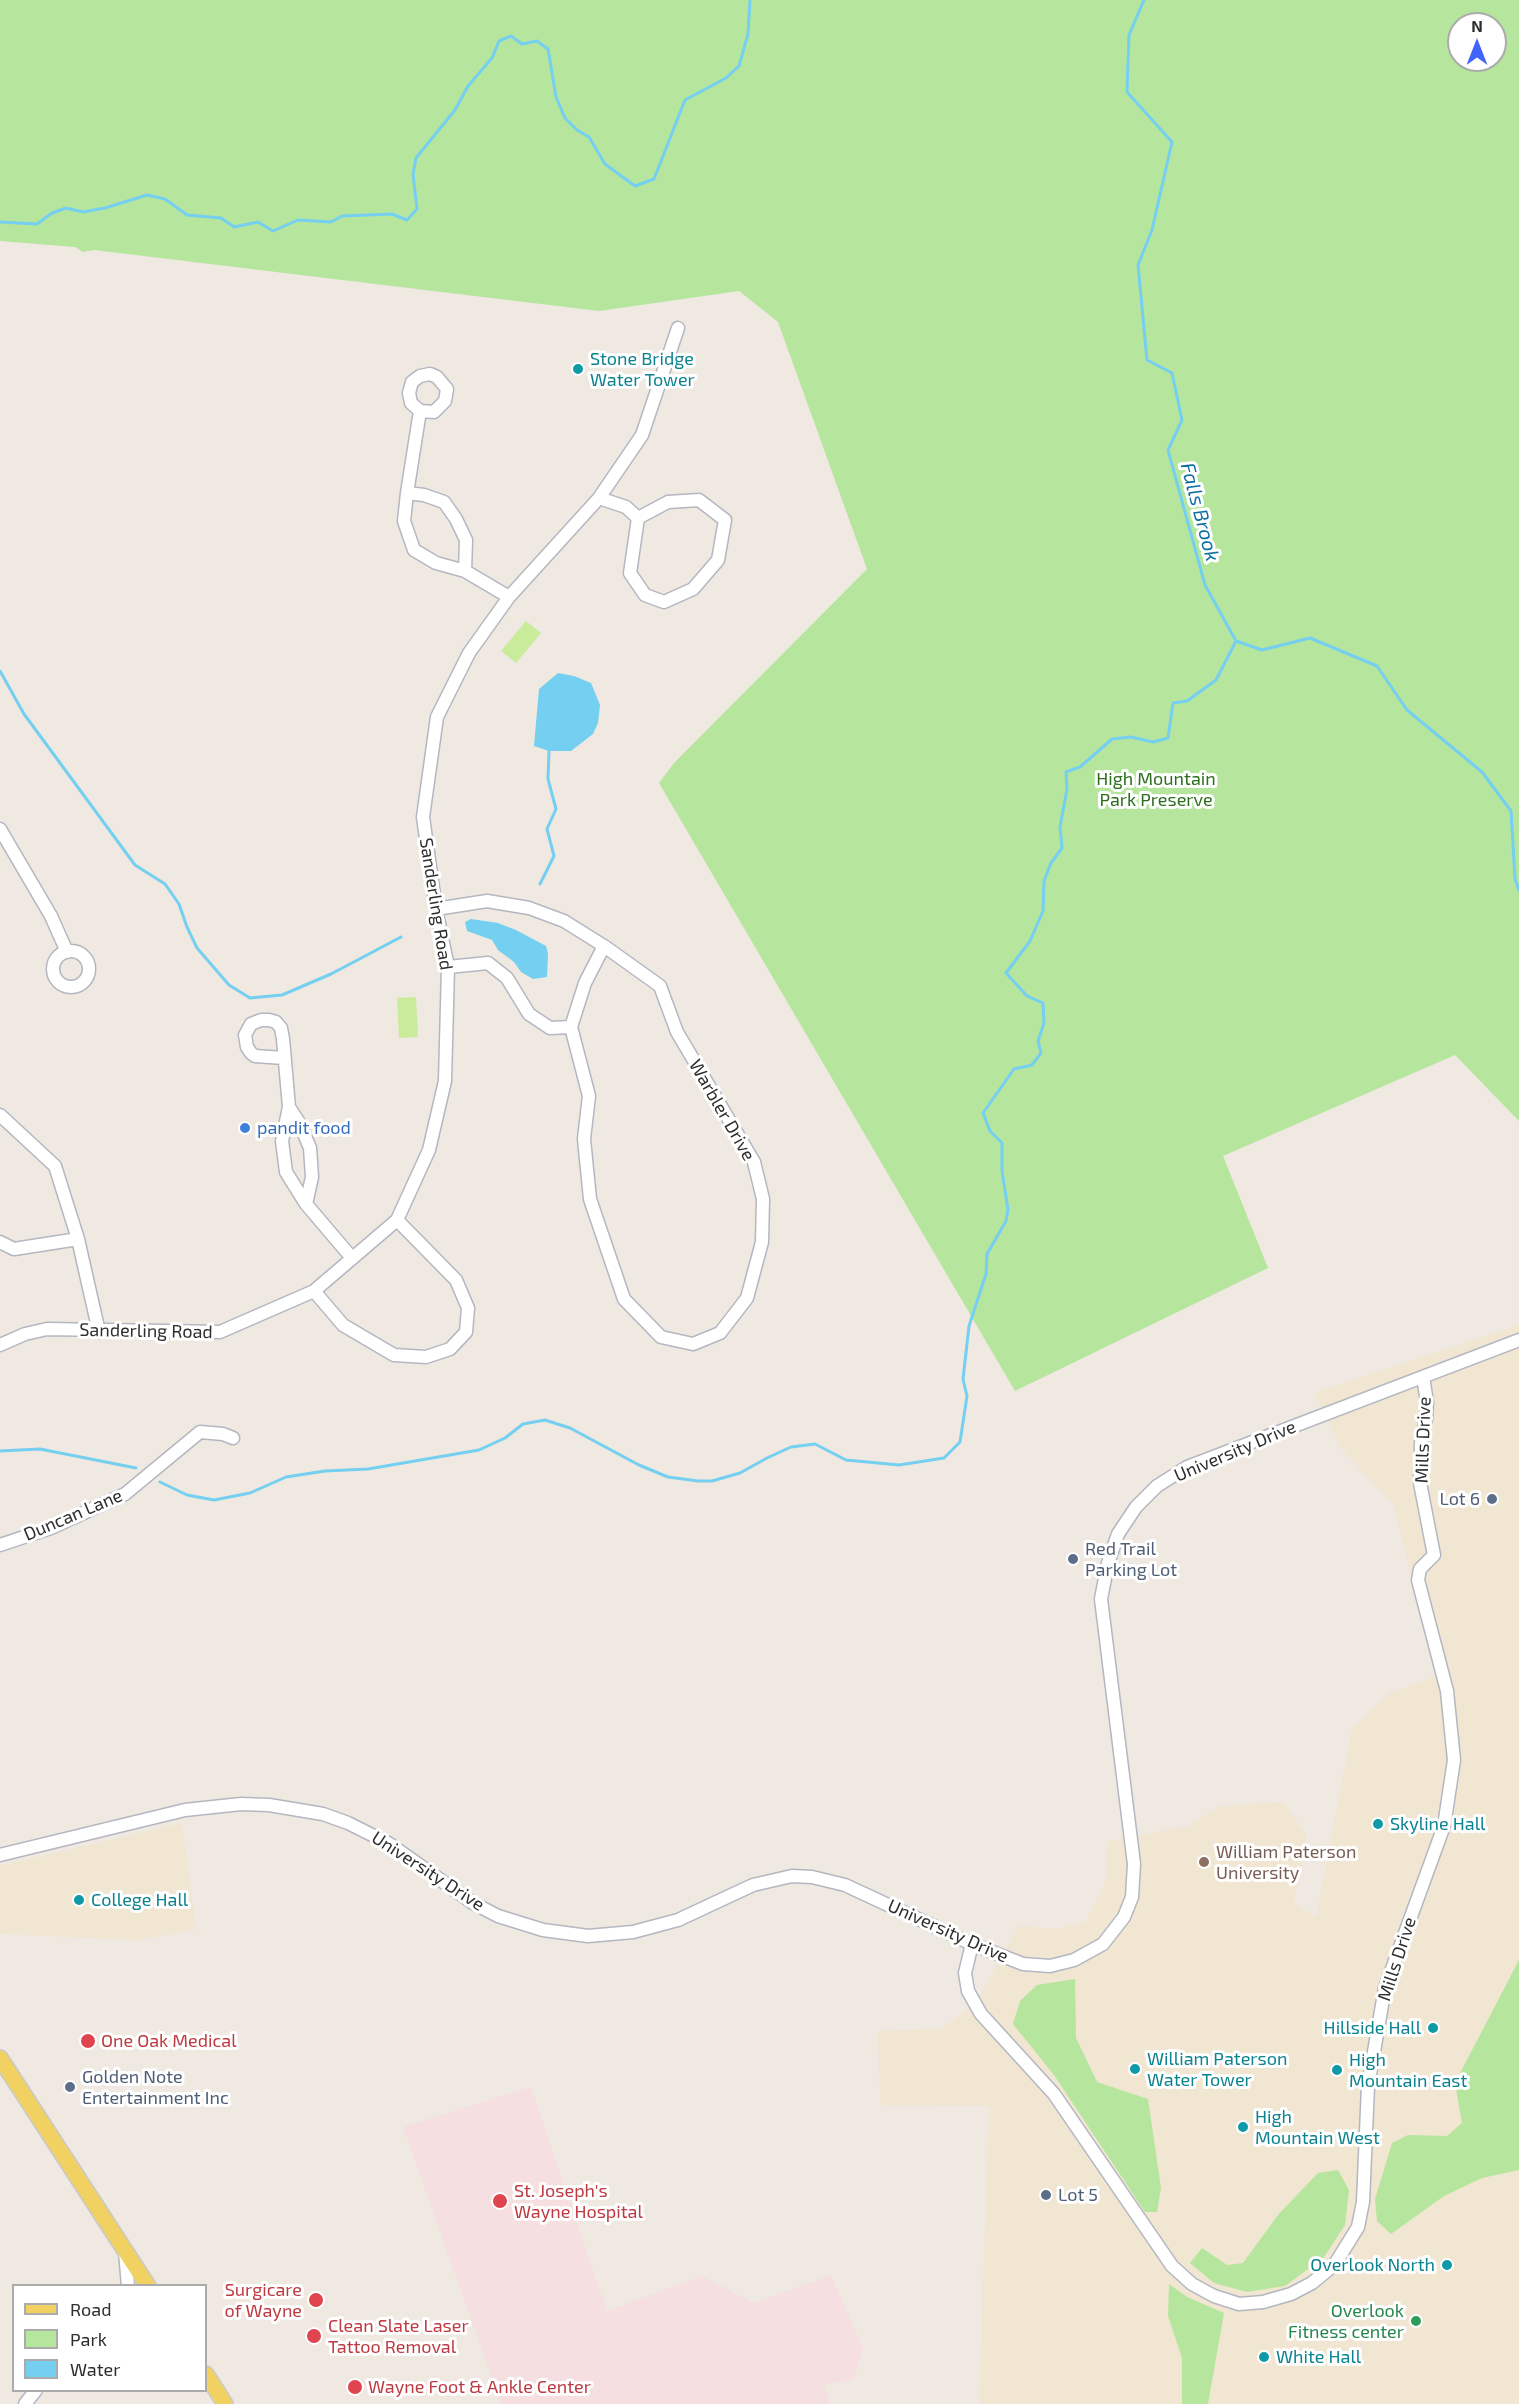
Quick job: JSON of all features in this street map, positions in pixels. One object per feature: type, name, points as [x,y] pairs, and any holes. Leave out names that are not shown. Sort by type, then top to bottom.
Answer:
[{"type":"main road","points":[[0,2058],[147,2284]]},
{"type":"main road","points":[[207,2376],[225,2404]]},
{"type":"street","name":"Sanderling Road","points":[[0,1345],[25,1334],[47,1329],[99,1332],[220,1332],[314,1291],[397,1220],[429,1149],[445,1080],[448,967],[436,909],[423,817],[437,717],[469,653],[508,597],[599,498],[642,435],[678,328]]},
{"type":"street","points":[[420,411],[406,493],[404,521],[414,550],[436,563],[465,571],[508,597]]},
{"type":"street","points":[[406,493],[424,495],[444,502],[456,519],[466,540],[465,571]]},
{"type":"street","points":[[599,498],[626,507],[638,518]]},
{"type":"street","points":[[699,500],[725,520],[718,560],[693,589],[664,602],[645,596],[630,573],[638,518],[668,502],[699,500]]},
{"type":"street","points":[[0,829],[51,916],[66,952]]},
{"type":"street","name":"Warbler Drive","points":[[436,909],[487,901],[530,908],[564,921],[660,986],[677,1032],[754,1162],[763,1199],[762,1242],[747,1298],[720,1333],[693,1344],[661,1337],[624,1299],[590,1199],[584,1139],[589,1096],[571,1027]]},
{"type":"street","points":[[448,967],[488,963],[507,978],[530,1014],[550,1028],[571,1027],[585,983],[604,946]]},
{"type":"street","points":[[284,1058],[289,1107],[283,1125],[282,1155],[285,1172],[306,1203],[352,1258]]},
{"type":"street","points":[[289,1107],[300,1124],[310,1148],[312,1177],[306,1203]]},
{"type":"street","points":[[0,1115],[55,1166],[78,1239],[99,1332]]},
{"type":"street","points":[[314,1291],[343,1325],[394,1355],[426,1357],[450,1349],[466,1332],[468,1308],[456,1280],[397,1220]]},
{"type":"street","points":[[0,1242],[15,1249],[78,1239]]},
{"type":"street","name":"University Drive","points":[[0,1856],[185,1810],[241,1804],[269,1805],[315,1813],[348,1823],[388,1843],[473,1903],[498,1916],[543,1930],[588,1936],[633,1932],[678,1920],[753,1885],[792,1876],[813,1877],[845,1885],[972,1944],[1023,1964],[1050,1966],[1074,1960],[1103,1944],[1124,1917],[1132,1897],[1134,1864],[1101,1599],[1108,1563],[1118,1534],[1136,1507],[1157,1486],[1187,1467],[1519,1340]]},
{"type":"street","name":"Mills Drive","points":[[972,1944],[965,1973],[968,1991],[981,2014],[1054,2094],[1172,2266],[1192,2284],[1214,2296],[1239,2304],[1263,2302],[1291,2294],[1320,2277],[1335,2264],[1358,2227],[1363,2202],[1368,2086],[1385,1988],[1444,1826],[1454,1760],[1447,1691],[1418,1580],[1420,1569],[1434,1555],[1420,1484],[1421,1443],[1427,1402],[1423,1377]]},
{"type":"street","name":"Duncan Lane","points":[[0,1545],[51,1528],[125,1494],[200,1432],[223,1434],[233,1438]]},
{"type":"street","points":[[125,2250],[128,2284]]},
{"type":"street","points":[[25,2404],[35,2392]]},
{"type":"shaded area","name":"William Paterson University","points":[[1519,1325],[1519,2404],[979,2404],[989,2106],[880,2105],[878,2031],[940,2029],[975,2004],[1019,1926],[1056,1929],[1086,1921],[1105,1883],[1107,1842],[1188,1826],[1221,1806],[1283,1802],[1307,1835],[1294,1903],[1316,1918],[1352,1728],[1390,1693],[1437,1676],[1393,1504],[1342,1449],[1314,1393]]},
{"type":"shaded area","points":[[182,1823],[196,1929],[140,1940],[0,1934],[0,1866]]},
{"type":"shaded area","name":"St. Joseph's Wayne Hospital","points":[[531,2087],[607,2311],[702,2276],[754,2303],[831,2275],[863,2349],[854,2379],[824,2385],[830,2404],[501,2404],[403,2127]]},
{"type":"green space","name":"High Mountain Park Preserve","points":[[0,0],[1519,0],[1519,1121],[1455,1055],[1223,1156],[1268,1268],[1015,1391],[659,783],[674,763],[867,569],[778,322],[739,291],[599,311],[94,250],[83,252],[75,247],[0,241]]},
{"type":"green space","points":[[526,621],[541,633],[516,663],[501,651]]},
{"type":"green space","points":[[416,997],[418,1037],[399,1038],[397,998]]},
{"type":"green space","points":[[1519,1960],[1519,2170],[1482,2178],[1444,2196],[1391,2234],[1377,2221],[1375,2199],[1392,2143],[1408,2135],[1447,2136],[1462,2123],[1455,2083]]},
{"type":"green space","points":[[1075,1979],[1076,2038],[1097,2082],[1148,2099],[1161,2188],[1157,2212],[1145,2212],[1054,2075],[1013,2024],[1020,2001],[1037,1985]]},
{"type":"green space","points":[[1338,2170],[1349,2190],[1345,2225],[1324,2257],[1285,2286],[1247,2292],[1214,2283],[1190,2263],[1202,2248],[1227,2265],[1243,2263],[1278,2215],[1318,2173]]},
{"type":"green space","points":[[1169,2284],[1187,2297],[1224,2313],[1208,2404],[1182,2404],[1182,2358],[1168,2316]]},
{"type":"water","points":[[558,673],[591,683],[600,705],[598,723],[593,734],[571,751],[549,751],[534,746],[539,689]]},
{"type":"water","points":[[471,919],[498,923],[546,946],[547,977],[533,979],[521,972],[514,962],[498,950],[492,940],[467,931],[465,922]]},
{"type":"waterway","points":[[0,222],[37,224],[52,213],[66,208],[83,212],[147,195],[165,199],[187,215],[221,218],[234,227],[258,222],[273,231],[298,220],[331,222],[342,216],[392,214],[407,220],[417,209],[413,174],[416,158],[455,110],[468,86],[492,58],[499,41],[511,36],[522,44],[537,41],[548,49],[556,97],[565,118],[577,130],[589,137],[605,164],[635,186],[654,179],[685,100],[726,78],[739,66],[748,34],[750,0]]},
{"type":"waterway","name":"Falls Brook","points":[[1144,0],[1129,35],[1127,92],[1172,142],[1152,230],[1138,265],[1147,360],[1172,373],[1182,420],[1168,450],[1205,585],[1236,641],[1262,650],[1310,638],[1377,666],[1407,710],[1482,772],[1511,811],[1515,879],[1519,890]]},
{"type":"waterway","points":[[160,1482],[187,1495],[214,1500],[250,1493],[286,1477],[325,1471],[368,1469],[479,1450],[505,1438],[523,1424],[545,1420],[570,1428],[639,1465],[668,1477],[698,1481],[712,1481],[740,1473],[791,1447],[815,1444],[846,1460],[899,1465],[944,1458],[960,1442],[967,1396],[963,1379],[969,1326],[986,1274],[987,1254],[1006,1221],[1008,1210],[1002,1171],[1002,1143],[990,1131],[983,1113],[1014,1069],[1032,1065],[1041,1053],[1038,1041],[1044,1023],[1043,1003],[1027,996],[1006,973],[1030,941],[1043,911],[1044,881],[1051,863],[1062,848],[1060,827],[1067,789],[1066,772],[1080,767],[1112,739],[1131,737],[1153,742],[1168,738],[1173,703],[1187,701],[1216,680],[1236,641]]},
{"type":"waterway","points":[[0,671],[24,714],[135,865],[165,884],[179,904],[197,948],[229,985],[250,998],[282,995],[331,974],[401,937]]},
{"type":"waterway","points":[[540,884],[554,856],[547,829],[556,809],[548,779],[549,751]]},
{"type":"waterway","points":[[0,1451],[40,1449],[136,1468]]},
{"type":"place","name":"Stone Bridge Water Tower","points":[[578,369]]},
{"type":"place","name":"pandit food","points":[[245,1128]]},
{"type":"place","name":"Lot 6","points":[[1492,1499]]},
{"type":"place","name":"Red Trail Parking Lot","points":[[1073,1559]]},
{"type":"place","name":"Skyline Hall","points":[[1378,1824]]},
{"type":"place","name":"William Paterson University","points":[[1204,1862]]},
{"type":"place","name":"College Hall","points":[[79,1900]]},
{"type":"place","name":"Hillside Hall","points":[[1433,2028]]},
{"type":"place","name":"One Oak Medical","points":[[88,2041]]},
{"type":"place","name":"William Paterson Water Tower","points":[[1135,2069]]},
{"type":"place","name":"High Mountain East","points":[[1337,2070]]},
{"type":"place","name":"Golden Note Entertainment Inc","points":[[70,2087]]},
{"type":"place","name":"High Mountain West","points":[[1243,2127]]},
{"type":"place","name":"Lot 5","points":[[1046,2195]]},
{"type":"place","name":"St. Joseph's Wayne Hospital","points":[[500,2201]]},
{"type":"place","name":"Overlook North","points":[[1447,2265]]},
{"type":"place","name":"Surgicare of Wayne","points":[[316,2300]]},
{"type":"place","name":"Overlook Fitness center","points":[[1416,2321]]},
{"type":"place","name":"Clean Slate Laser Tattoo Removal","points":[[314,2336]]},
{"type":"place","name":"White Hall","points":[[1264,2357]]},
{"type":"place","name":"Wayne Foot & Ankle Center","points":[[355,2387]]}]
